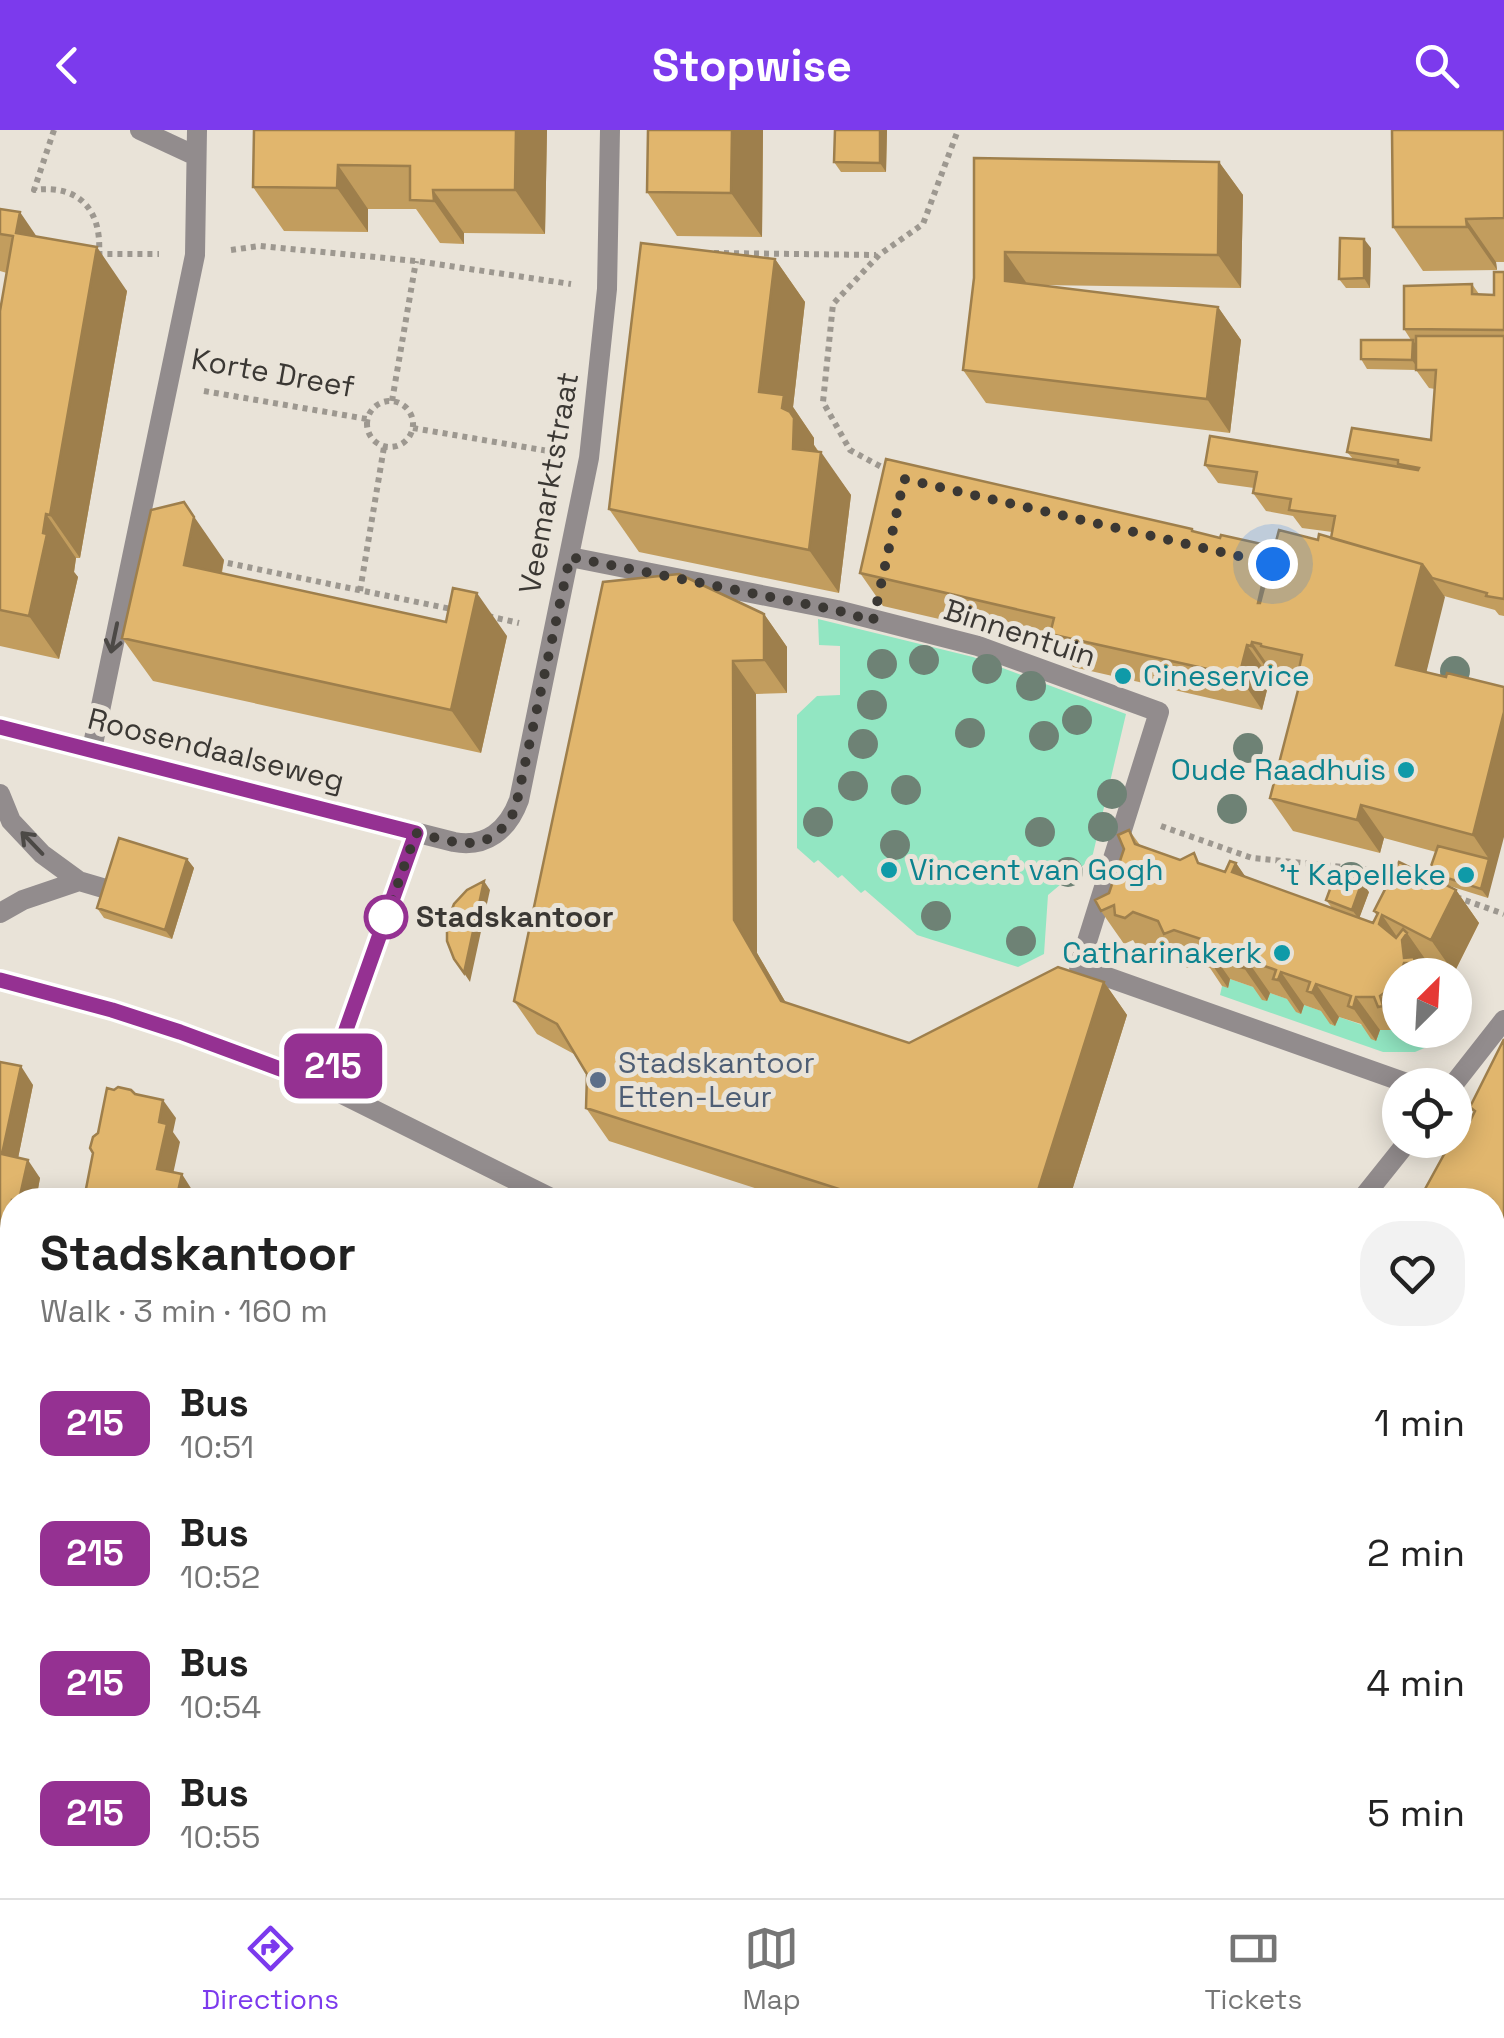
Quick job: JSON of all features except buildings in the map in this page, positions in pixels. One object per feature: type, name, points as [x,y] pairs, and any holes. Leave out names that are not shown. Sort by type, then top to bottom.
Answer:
[{"type":"street","points":[[140,130],[196,156]]},
{"type":"street","name":"Korte Dreef","points":[[92,749],[195,254],[197,130]]},
{"type":"street","name":"Veemarktstraat","points":[[496,835],[510,820],[519,800],[589,458],[607,289],[610,130]]},
{"type":"street","name":"Binnentuin","points":[[570,557],[836,610],[978,646],[1159,712],[1078,967],[1382,1074]]},
{"type":"street","name":"Roosendaalseweg","points":[[0,727],[465,844],[496,835]]},
{"type":"street","points":[[0,794],[11,821],[42,854],[79,881],[147,900]]},
{"type":"street","points":[[326,1086],[416,833]]},
{"type":"street","points":[[0,912],[79,881]]},
{"type":"street","points":[[0,980],[180,1032],[326,1086],[530,1188]]},
{"type":"street","points":[[1466,1068],[1500,1025]]},
{"type":"street","points":[[1371,1188],[1395,1158]]},
{"type":"path","points":[[54,130],[34,190],[50,188],[81,200],[94,215],[100,234],[99,254],[195,254],[260,246],[416,262],[607,289]]},
{"type":"path","points":[[891,472],[850,450],[824,402],[833,304],[878,255],[924,224],[958,130]]},
{"type":"path","points":[[704,252],[878,255]]},
{"type":"path","name":"Korte Dreef","points":[[392,401],[416,262]]},
{"type":"path","name":"Korte Dreef","points":[[169,385],[367,420]]},
{"type":"path","name":"Korte Dreef","points":[[384,448],[374,442],[368,431],[371,409],[392,401],[404,405],[412,416],[413,428]]},
{"type":"path","points":[[360,590],[384,448],[408,440],[413,428],[589,458]]},
{"type":"path","points":[[209,559],[457,610]]},
{"type":"path","points":[[476,614],[554,630]]},
{"type":"path","points":[[1127,814],[1252,858],[1384,871],[1401,877]]},
{"type":"path","points":[[1452,895],[1504,914]]},
{"type":"green space","points":[[818,619],[973,657],[1126,714],[1092,858],[1048,895],[1044,954],[1018,967],[917,935],[865,890],[861,893],[842,875],[838,878],[797,848],[797,715],[817,696],[840,695],[840,646],[819,645]]},
{"type":"green space","points":[[1230,979],[1299,1003],[1297,1012],[1301,1013],[1304,1005],[1333,1015],[1331,1025],[1339,1017],[1374,1029],[1375,1041],[1382,1030],[1382,1048],[1424,1048],[1415,1052],[1383,1052],[1220,995],[1222,986],[1228,987]]},
{"type":"bus line","name":"215","points":[[0,727],[416,833],[326,1086],[180,1032],[0,980]]},
{"type":"place","name":"Cineservice","points":[[1123,676]]},
{"type":"place","name":"Oude Raadhuis","points":[[1406,770]]},
{"type":"place","name":"Vincent van Gogh","points":[[889,870]]},
{"type":"place","name":"'t Kapelleke","points":[[1466,875]]},
{"type":"place","name":"Stadskantoor","points":[[386,917]]},
{"type":"place","name":"Catharinakerk","points":[[1282,953]]},
{"type":"place","name":"Stadskantoor Etten-Leur","points":[[598,1080]]},
{"type":"route","points":[[386,917],[416,833],[465,844],[478,843],[504,828],[515,810],[570,557],[836,610],[873,621],[904,479],[1273,564]]}]
